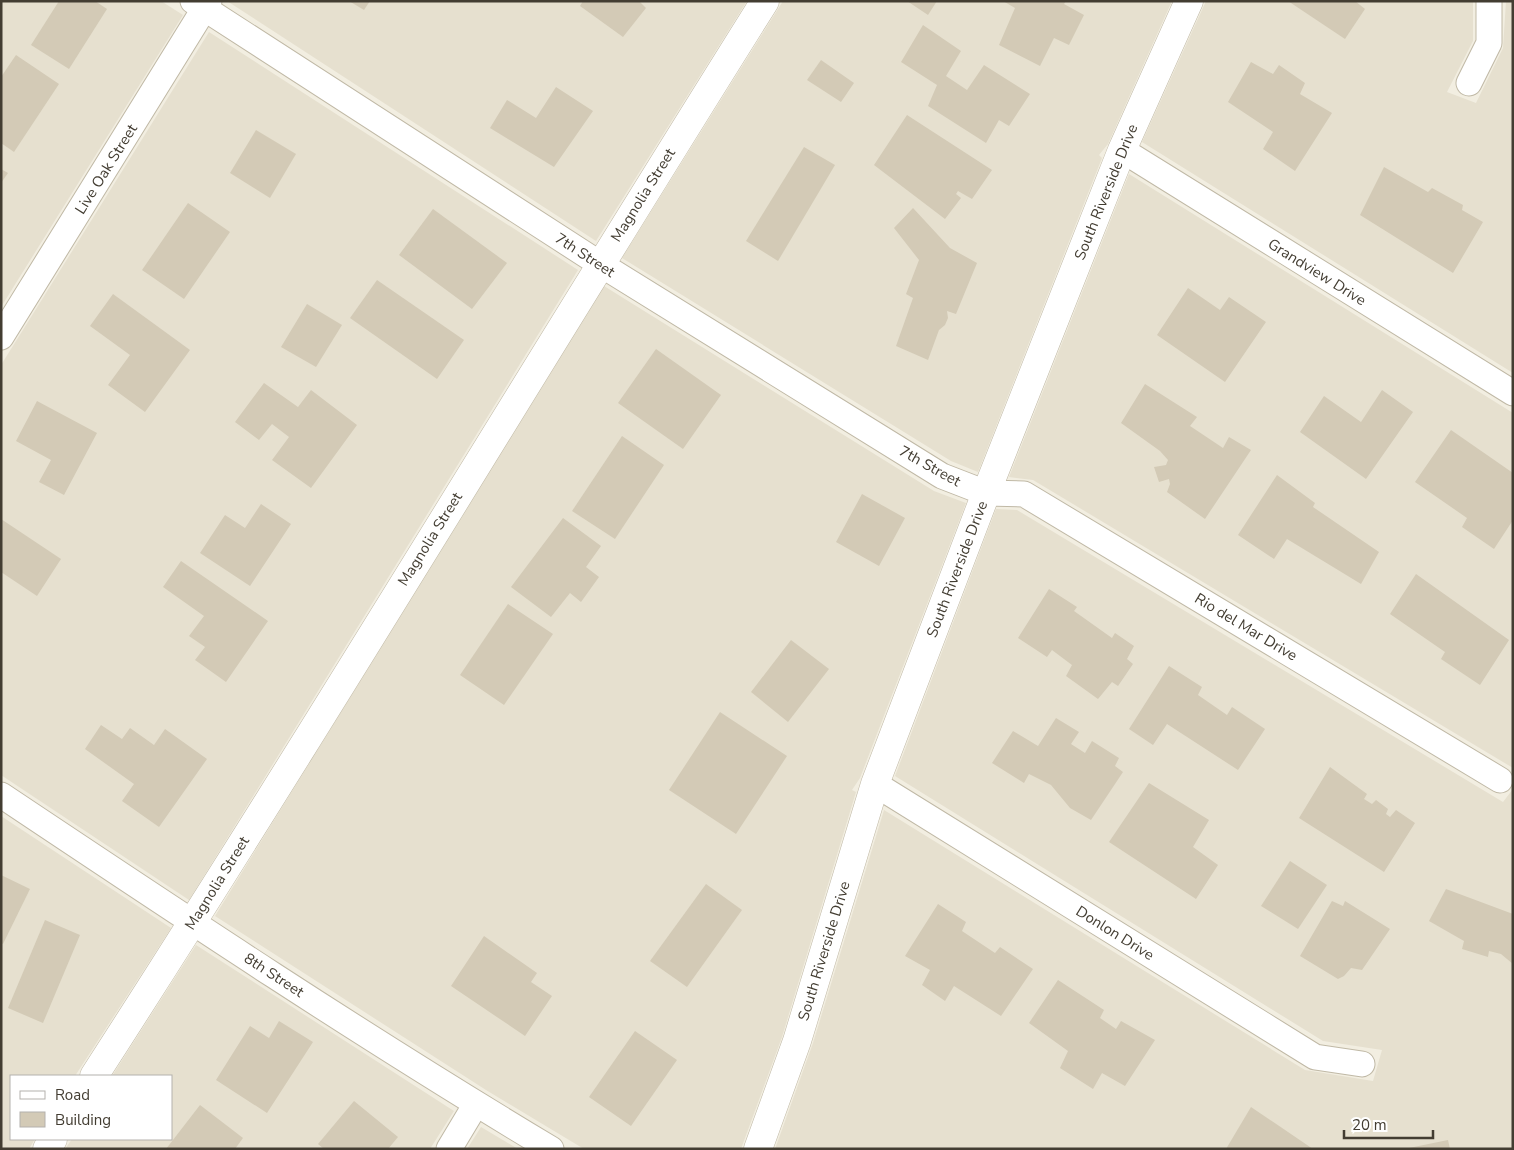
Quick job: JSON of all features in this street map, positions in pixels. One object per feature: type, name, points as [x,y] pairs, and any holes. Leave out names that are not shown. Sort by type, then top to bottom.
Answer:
[{"type":"street","name":"Magnolia Street","points":[[95,1075],[193,923],[600,264],[765,1]]},
{"type":"street","name":"South Riverside Drive","points":[[758,1149],[797,1040],[875,784],[986,494],[1122,150],[1189,1]]},
{"type":"street","points":[[1469,83],[1489,43],[1490,1]]},
{"type":"street","name":"7th Street","points":[[202,4],[600,264],[942,476],[986,494]]},
{"type":"street","name":"Live Oak Street","points":[[1,337],[202,4]]},
{"type":"street","name":"Grandview Drive","points":[[1122,150],[1513,393]]},
{"type":"street","name":"Rio del Mar Drive","points":[[986,494],[1024,494],[1500,780]]},
{"type":"street","name":"Donlon Drive","points":[[875,784],[1315,1057],[1362,1064]]},
{"type":"street","name":"8th Street","points":[[1,795],[193,923],[476,1104],[551,1149]]},
{"type":"street","points":[[449,1149],[476,1104]]},
{"type":"shaded area","points":[[1,1],[161,1],[183,15],[1,307]]},
{"type":"shaded area","points":[[227,1],[747,1],[596,241]]},
{"type":"shaded area","points":[[783,1],[1172,1],[1108,144],[1099,155],[1102,158],[978,472],[951,461],[622,258]]},
{"type":"shaded area","points":[[1206,1],[1473,1],[1473,41],[1447,92],[1476,103],[1503,48],[1506,1],[1513,1],[1513,373],[1142,142]]},
{"type":"shaded area","points":[[209,32],[578,270],[189,900],[1,775],[1,365]]},
{"type":"shaded area","points":[[1129,174],[1513,413],[1513,768],[1033,480],[1009,477]]},
{"type":"shaded area","points":[[604,286],[934,491],[966,503],[860,778],[852,790],[856,792],[782,1037],[741,1149],[584,1149],[486,1090],[215,916]]},
{"type":"shaded area","points":[[996,509],[1017,510],[1503,802],[1513,789],[1513,1149],[775,1149],[813,1043],[884,810],[1305,1070],[1373,1081],[1382,1050],[1323,1041],[895,776]]},
{"type":"shaded area","points":[[1,816],[171,928],[76,1075],[10,1075],[10,1140],[34,1140],[29,1149],[1,1149]]},
{"type":"shaded area","points":[[196,945],[454,1111],[430,1149],[65,1149],[71,1140],[172,1140],[172,1075],[113,1075]]},
{"type":"shaded area","points":[[481,1127],[518,1149],[467,1149]]},
{"type":"building","points":[[59,1],[95,1],[107,9],[69,69],[31,45]]},
{"type":"building","points":[[349,1],[370,1],[364,10]]},
{"type":"building","points":[[583,1],[639,1],[646,8],[623,37],[580,6]]},
{"type":"building","points":[[907,1],[937,1],[928,15]]},
{"type":"building","points":[[1003,1],[1066,1],[1064,4],[1084,15],[1069,45],[1054,38],[1040,66],[999,45],[1015,8]]},
{"type":"building","points":[[1288,1],[1355,1],[1365,9],[1345,39]]},
{"type":"building","points":[[923,25],[961,51],[946,76],[967,90],[984,65],[1030,94],[1009,126],[999,120],[986,143],[928,106],[937,85],[901,62]]},
{"type":"building","points":[[16,55],[59,84],[14,152],[1,143],[1,77]]},
{"type":"building","points":[[821,60],[854,83],[841,102],[807,80]]},
{"type":"building","points":[[1251,62],[1273,74],[1279,65],[1305,83],[1300,94],[1332,113],[1295,171],[1263,149],[1273,132],[1228,102]]},
{"type":"building","points":[[556,87],[593,111],[554,167],[490,128],[507,100],[536,118]]},
{"type":"building","points":[[907,115],[992,170],[972,199],[958,191],[956,194],[961,198],[945,219],[874,165]]},
{"type":"building","points":[[256,130],[296,154],[270,198],[230,173]]},
{"type":"building","points":[[804,147],[835,165],[778,261],[746,241]]},
{"type":"building","points":[[1384,167],[1428,192],[1432,188],[1463,205],[1462,210],[1483,222],[1453,273],[1360,215]]},
{"type":"building","points":[[1,169],[8,173],[1,183]]},
{"type":"building","points":[[188,203],[230,232],[184,299],[142,270]]},
{"type":"building","points":[[913,208],[950,248],[977,263],[956,314],[947,311],[948,318],[945,325],[939,330],[928,360],[896,346],[913,298],[906,294],[919,260],[894,228]]},
{"type":"building","points":[[433,209],[507,263],[472,309],[399,255]]},
{"type":"building","points":[[377,280],[464,340],[437,379],[350,318]]},
{"type":"building","points":[[1188,288],[1220,310],[1229,297],[1266,322],[1225,382],[1157,335]]},
{"type":"building","points":[[113,294],[190,350],[145,412],[108,385],[130,355],[90,326]]},
{"type":"building","points":[[307,304],[342,325],[316,367],[281,347]]},
{"type":"building","points":[[656,349],[721,395],[683,449],[618,403]]},
{"type":"building","points":[[264,383],[298,407],[311,390],[357,425],[311,488],[272,460],[289,437],[272,424],[259,440],[235,422]]},
{"type":"building","points":[[1145,384],[1197,417],[1190,426],[1223,448],[1229,437],[1251,450],[1205,519],[1167,492],[1170,484],[1169,479],[1159,482],[1154,467],[1166,465],[1168,460],[1160,451],[1121,423]]},
{"type":"building","points":[[1382,390],[1413,412],[1366,479],[1300,432],[1324,396],[1361,422]]},
{"type":"building","points":[[37,401],[97,433],[64,495],[39,482],[51,460],[16,441]]},
{"type":"building","points":[[1451,430],[1513,473],[1513,520],[1494,549],[1462,527],[1467,518],[1415,482]]},
{"type":"building","points":[[622,436],[664,465],[615,539],[572,511]]},
{"type":"building","points":[[1277,475],[1315,503],[1313,507],[1379,552],[1361,584],[1287,539],[1274,559],[1238,535]]},
{"type":"building","points":[[862,494],[905,518],[879,566],[836,542]]},
{"type":"building","points":[[261,504],[291,524],[250,586],[200,553],[225,515],[245,528]]},
{"type":"building","points":[[563,518],[601,546],[586,567],[599,577],[581,602],[570,593],[551,617],[511,587]]},
{"type":"building","points":[[1,519],[61,559],[37,596],[1,572]]},
{"type":"building","points":[[181,561],[268,621],[226,682],[195,660],[205,647],[189,636],[204,616],[163,587]]},
{"type":"building","points":[[1416,574],[1509,640],[1480,685],[1441,659],[1445,652],[1390,614]]},
{"type":"building","points":[[1049,589],[1077,607],[1074,611],[1112,638],[1115,633],[1134,646],[1127,659],[1133,664],[1118,686],[1112,682],[1098,699],[1066,676],[1072,665],[1052,650],[1047,657],[1018,638]]},
{"type":"building","points":[[508,604],[553,634],[504,705],[460,675]]},
{"type":"building","points":[[791,640],[829,669],[788,722],[751,692]]},
{"type":"building","points":[[1169,666],[1202,687],[1198,695],[1227,715],[1232,707],[1265,729],[1238,770],[1167,724],[1153,745],[1129,729]]},
{"type":"building","points":[[720,712],[787,756],[736,834],[669,790]]},
{"type":"building","points":[[1056,718],[1079,732],[1071,744],[1085,753],[1092,741],[1119,758],[1115,766],[1123,772],[1091,820],[1070,808],[1051,785],[1029,774],[1024,783],[992,763],[1013,731],[1038,746]]},
{"type":"building","points":[[101,725],[122,739],[130,728],[154,745],[165,729],[207,759],[159,827],[122,801],[134,784],[85,749]]},
{"type":"building","points":[[1330,767],[1367,794],[1364,799],[1372,804],[1376,800],[1388,809],[1386,814],[1390,817],[1396,810],[1415,823],[1384,872],[1299,818]]},
{"type":"building","points":[[1149,783],[1209,820],[1193,847],[1218,865],[1196,899],[1109,842]]},
{"type":"building","points":[[1290,861],[1327,885],[1298,929],[1261,906]]},
{"type":"building","points":[[1,875],[30,889],[3,944],[1,943]]},
{"type":"building","points":[[706,884],[742,910],[687,987],[650,961]]},
{"type":"building","points":[[1446,889],[1513,914],[1513,964],[1501,954],[1489,951],[1488,957],[1462,949],[1464,941],[1429,921]]},
{"type":"building","points":[[1332,901],[1343,906],[1345,901],[1390,929],[1362,970],[1351,968],[1344,976],[1338,979],[1300,956]]},
{"type":"building","points":[[938,904],[966,922],[962,931],[995,953],[1000,947],[1033,969],[1001,1016],[954,986],[945,1001],[922,985],[930,970],[905,956]]},
{"type":"building","points":[[45,920],[80,935],[43,1023],[8,1008]]},
{"type":"building","points":[[484,936],[537,973],[531,982],[552,996],[525,1036],[451,986]]},
{"type":"building","points":[[1058,980],[1104,1010],[1100,1018],[1116,1029],[1121,1021],[1155,1040],[1125,1086],[1102,1073],[1093,1089],[1060,1068],[1068,1051],[1029,1023]]},
{"type":"building","points":[[279,1021],[313,1042],[267,1113],[216,1080],[250,1026],[269,1038]]},
{"type":"building","points":[[635,1031],[677,1060],[631,1126],[589,1097]]},
{"type":"building","points":[[354,1101],[398,1137],[388,1149],[324,1149],[318,1144]]},
{"type":"building","points":[[200,1105],[243,1138],[235,1149],[166,1149]]},
{"type":"building","points":[[1251,1107],[1313,1149],[1226,1149]]},
{"type":"building","points":[[1448,1140],[1450,1149],[1409,1149],[1409,1148]]}]
